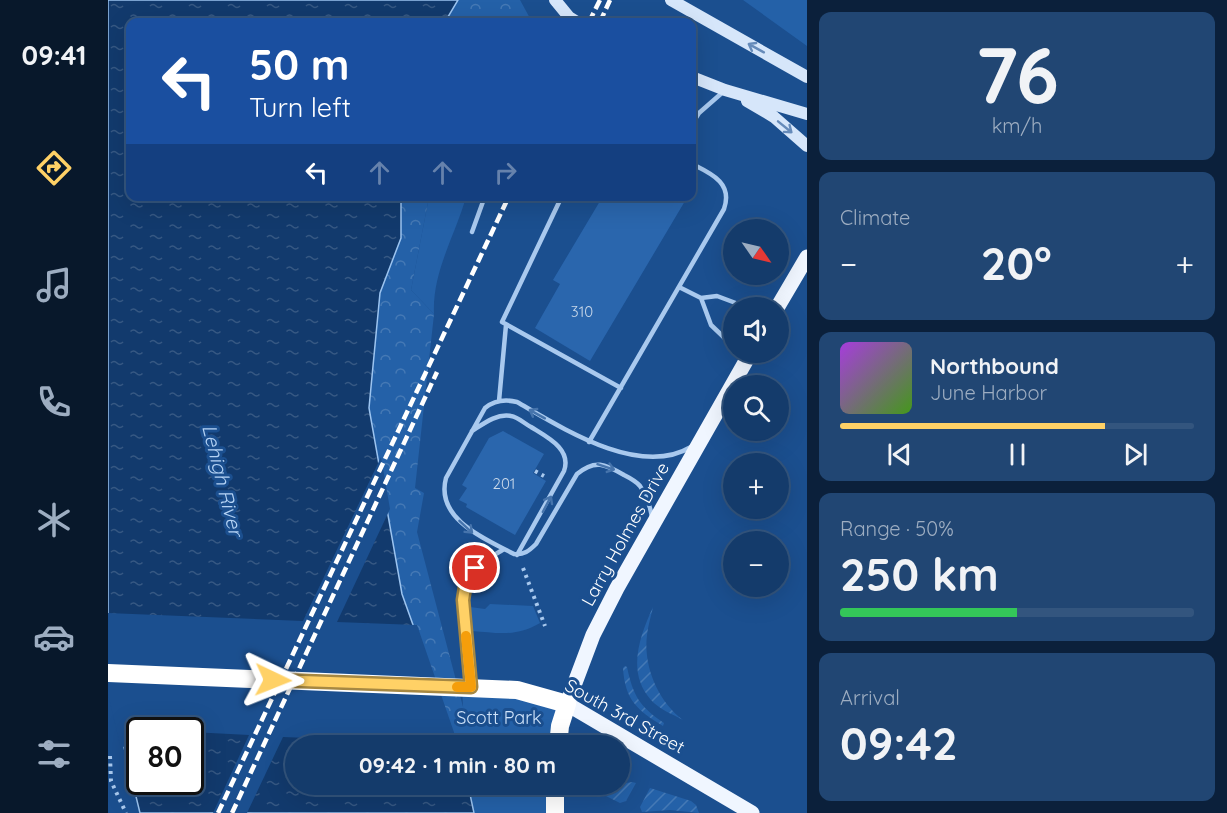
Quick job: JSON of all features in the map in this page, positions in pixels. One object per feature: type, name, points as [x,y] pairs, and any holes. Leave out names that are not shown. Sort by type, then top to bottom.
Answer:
[{"type":"highway","name":"South 3rd Street","points":[[108,673],[517,690],[567,704]]},
{"type":"highway","name":"Larry Holmes Drive","points":[[559,735],[567,704]]},
{"type":"highway","points":[[555,795],[555,813]]},
{"type":"main road","points":[[783,297],[807,257]]},
{"type":"main road","name":"Larry Holmes Drive","points":[[567,704],[593,635],[617,588],[701,441],[741,363]]},
{"type":"main road","name":"South 3rd Street","points":[[567,704],[732,808],[752,813]]},
{"type":"street","points":[[555,0],[571,18]]},
{"type":"street","points":[[671,0],[807,77]]},
{"type":"street","points":[[696,79],[725,90],[807,114]]},
{"type":"street","points":[[725,90],[774,117],[807,146]]},
{"type":"lane","points":[[696,118],[725,90]]},
{"type":"lane","points":[[589,442],[724,209],[727,191],[719,179],[696,166]]},
{"type":"lane","points":[[472,232],[483,201]]},
{"type":"lane","points":[[560,201],[502,322],[621,388]]},
{"type":"lane","points":[[679,287],[700,298],[717,296],[723,298]]},
{"type":"lane","points":[[700,298],[711,325],[723,336]]},
{"type":"lane","points":[[499,401],[506,325]]},
{"type":"lane","points":[[653,524],[649,502],[639,484],[609,466],[596,464],[586,466],[577,474],[536,544],[529,552],[518,555],[473,533],[463,525],[449,507],[443,488],[446,478],[485,408],[499,401],[517,402],[589,442],[637,456],[673,455],[701,441]]},
{"type":"lane","points":[[471,433],[486,422],[499,417],[511,416],[557,444],[566,457],[567,464],[564,471],[518,555]]},
{"type":"lane","points":[[466,687],[464,590],[469,575],[475,568],[504,549]]},
{"type":"path","points":[[110,756],[111,781],[126,813]]},
{"type":"green space","points":[[458,0],[520,0],[530,18],[447,18]]},
{"type":"green space","points":[[743,0],[807,0],[807,46]]},
{"type":"green space","points":[[401,201],[428,201],[411,290],[434,314],[415,488],[424,493],[417,532],[470,735],[452,735],[402,594],[369,408],[380,293],[401,238]]},
{"type":"green space","points":[[428,201],[465,201],[440,269],[434,299],[434,314],[411,290]]},
{"type":"green space","points":[[490,604],[533,606],[540,623],[515,632],[472,631],[470,607],[485,609]]},
{"type":"green space","points":[[653,607],[646,647],[650,671],[666,703],[683,720],[654,703],[643,689],[639,678],[637,666],[640,642]]},
{"type":"green space","points":[[625,666],[639,700],[649,712],[664,723],[663,726],[646,715],[634,703],[626,688],[623,668]]},
{"type":"green space","name":"Scott Park","points":[[462,687],[567,704],[560,735],[464,735]]},
{"type":"green space","points":[[630,782],[636,783],[630,794]]},
{"type":"green space","points":[[650,788],[691,801],[696,805],[699,813],[670,810],[642,812],[640,807]]},
{"type":"green space","points":[[470,795],[555,795],[555,813],[474,813]]},
{"type":"green space","points":[[604,795],[629,795],[626,801],[620,803]]},
{"type":"water","name":"Lehigh River","points":[[108,0],[458,0],[447,18],[126,18],[126,201],[401,201],[401,238],[380,293],[369,408],[402,594],[452,735],[285,735],[285,795],[470,795],[474,813],[140,813],[136,795],[204,795],[204,717],[126,717],[126,755],[108,681]]},
{"type":"pier","points":[[381,457],[390,509],[337,622],[417,625],[455,735],[285,735],[247,813],[213,813],[249,735],[204,733],[204,717],[126,717],[126,745],[121,749],[108,694],[108,613],[303,621]]},
{"type":"building","points":[[600,201],[685,201],[590,361],[535,328],[560,284],[553,280]]},
{"type":"building","points":[[503,431],[544,454],[533,473],[546,481],[515,535],[466,507],[467,504],[459,500],[467,488],[462,485],[489,438]]},
{"type":"railway","points":[[591,18],[600,0]]},
{"type":"railway","points":[[602,18],[610,0]]},
{"type":"railway","points":[[218,813],[507,201]]},
{"type":"railway","points":[[232,813],[437,372]]},
{"type":"slow traffic","points":[[457,687],[471,687],[466,636]]},
{"type":"route","points":[[273,680],[471,687],[463,600],[466,581],[475,568]]}]
